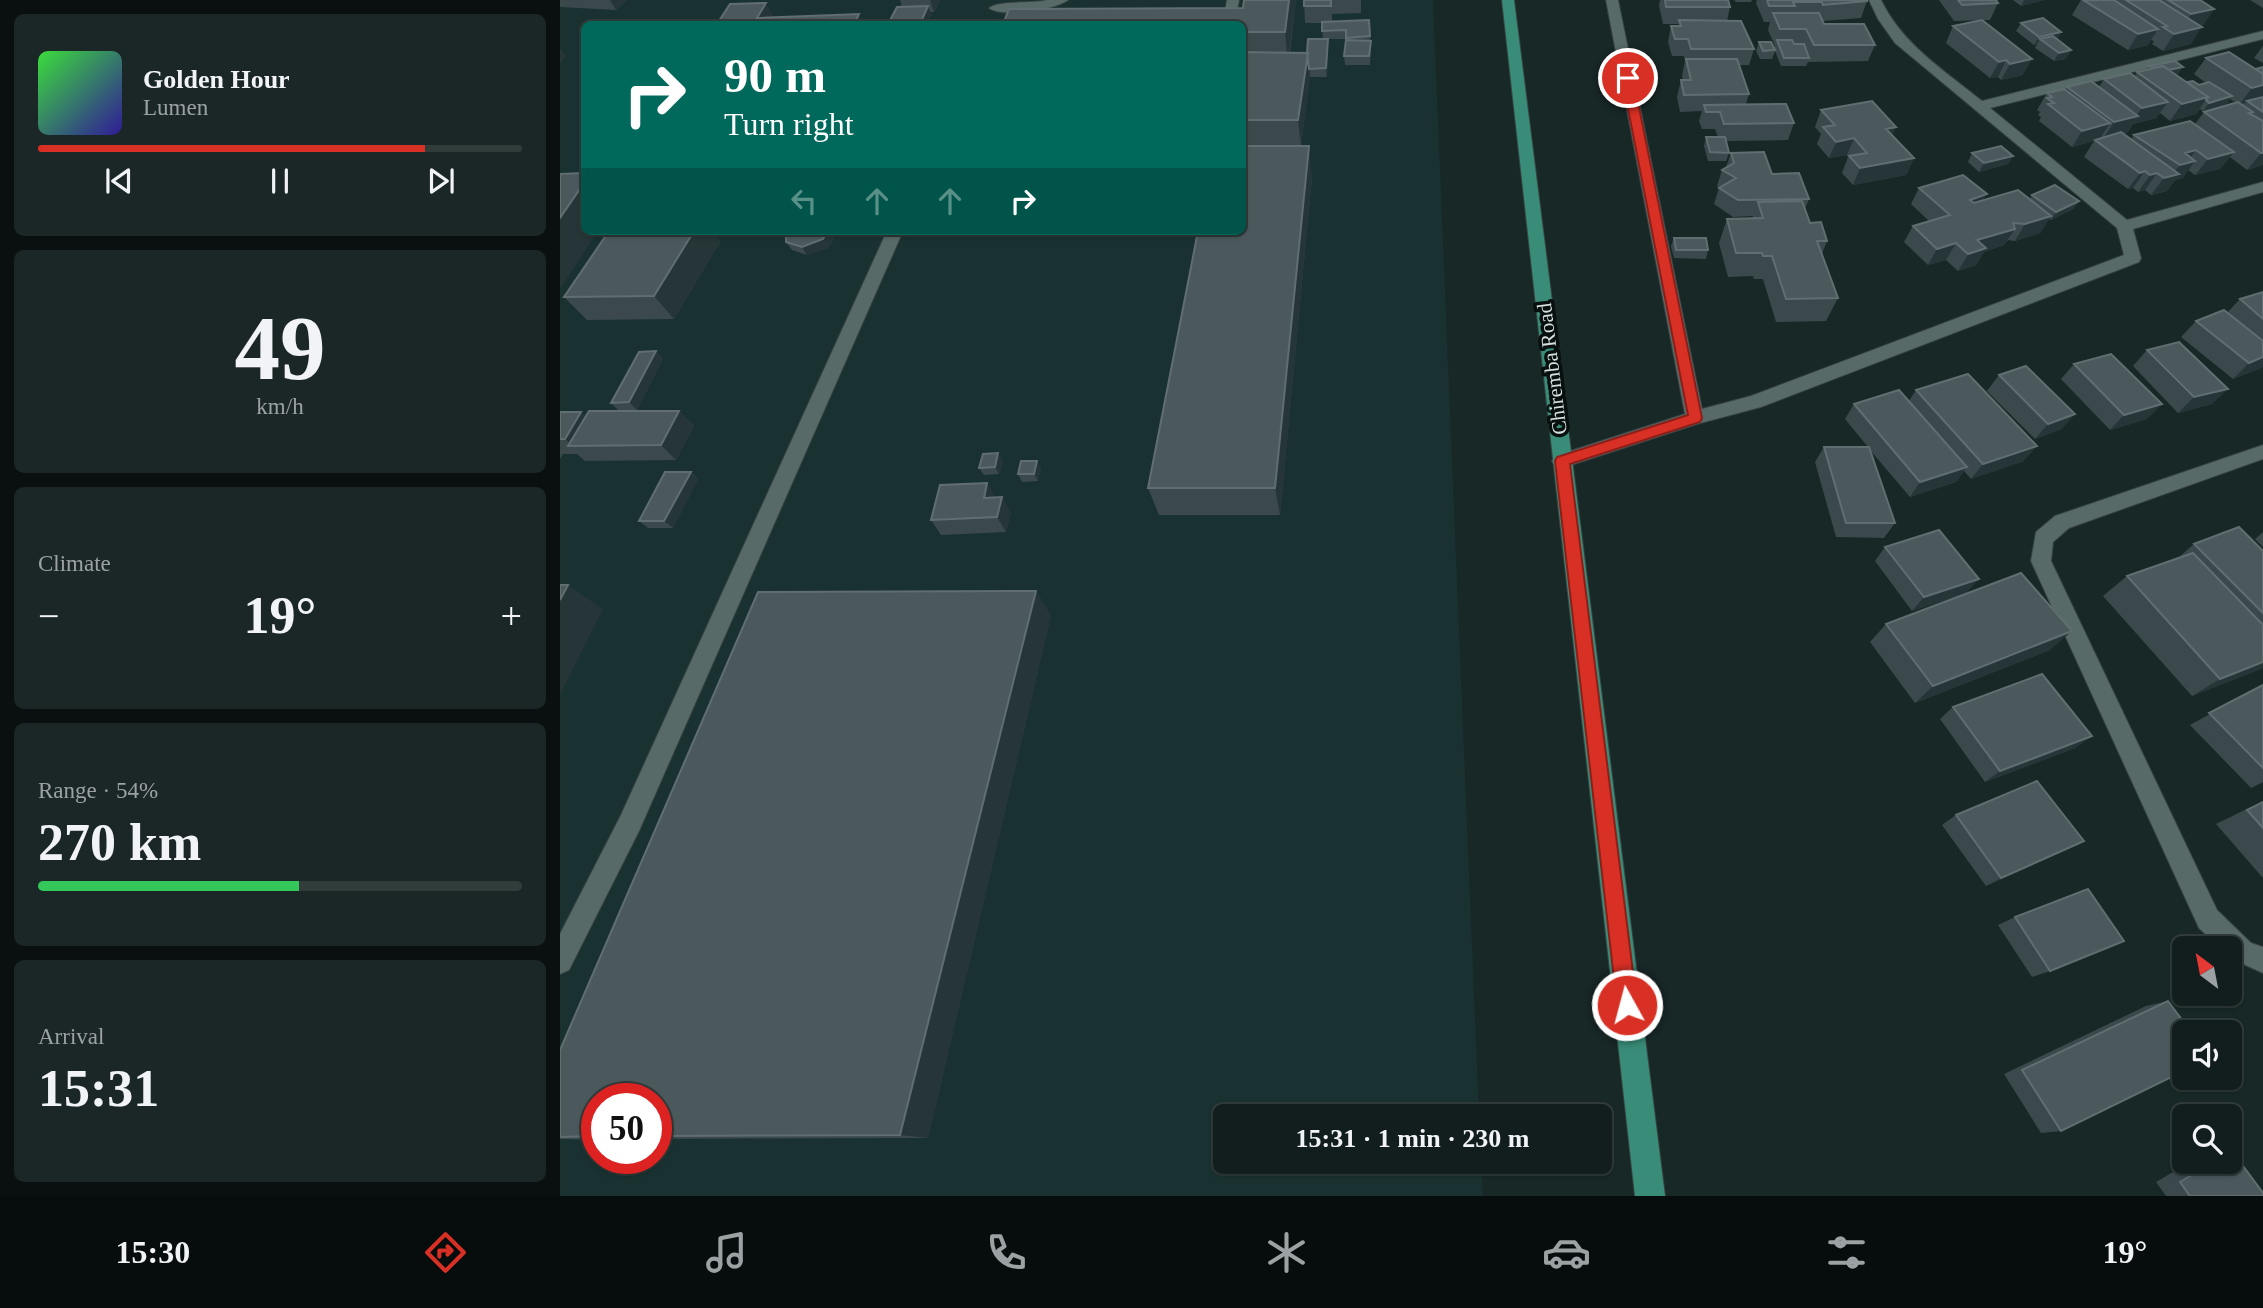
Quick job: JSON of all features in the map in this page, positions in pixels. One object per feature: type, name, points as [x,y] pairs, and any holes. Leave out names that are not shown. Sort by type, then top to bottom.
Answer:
[{"type":"main road","name":"Chiremba Road","points":[[1508,0],[1650,1196]]},
{"type":"street","points":[[989,21],[997,4],[1032,8],[1062,0]]},
{"type":"street","points":[[1212,21],[1231,13],[1233,0]]},
{"type":"street","points":[[1612,0],[1695,418]]},
{"type":"street","points":[[1562,461],[1695,418],[1755,402],[2133,258],[2124,226],[1900,40],[1884,19],[1875,0]]},
{"type":"street","points":[[1032,8],[1033,14],[1040,20]]},
{"type":"street","points":[[1980,106],[2263,36]]},
{"type":"street","points":[[2124,226],[2263,187]]},
{"type":"street","points":[[560,961],[630,823],[893,235]]},
{"type":"street","points":[[2263,452],[2062,522],[2043,538],[2041,561],[2208,919],[2243,953],[2263,960]]},
{"type":"shaded area","points":[[560,0],[1433,0],[1479,1104],[1213,1104],[1213,1174],[1482,1174],[1483,1196],[560,1196]]},
{"type":"building","points":[[1244,0],[1289,0],[1285,32],[1246,32],[1246,21],[1004,21],[1009,9],[1243,8]]},
{"type":"building","points":[[1304,0],[1331,0],[1331,6],[1304,6]]},
{"type":"building","points":[[1665,0],[1728,0],[1730,7],[1666,7]]},
{"type":"building","points":[[1767,0],[1867,1],[1823,5],[1822,2],[1793,2],[1795,6],[1769,6]]},
{"type":"building","points":[[1958,0],[1996,0],[1998,3],[1962,5]]},
{"type":"building","points":[[2083,0],[2114,0],[2158,29],[2138,34]]},
{"type":"building","points":[[2126,0],[2159,0],[2202,27],[2174,34],[2163,27],[2167,26]]},
{"type":"building","points":[[2168,0],[2200,0],[2214,9],[2191,14]]},
{"type":"building","points":[[766,3],[757,18],[859,14],[856,21],[719,21],[730,4]]},
{"type":"building","points":[[928,6],[921,21],[890,21],[897,7]]},
{"type":"building","points":[[1773,13],[1819,13],[1824,24],[1864,24],[1875,45],[1814,45],[1806,29],[1780,29]]},
{"type":"building","points":[[2043,18],[2061,32],[2039,37],[2021,23]]},
{"type":"building","points":[[1369,20],[1370,36],[1346,38],[1346,30],[1322,31],[1322,22]]},
{"type":"building","points":[[1679,20],[1741,21],[1754,49],[1691,49],[1688,39],[1675,39],[1671,26],[1681,26]]},
{"type":"building","points":[[1982,20],[2032,59],[2010,64],[2006,60],[1999,62],[1953,26]]},
{"type":"building","points":[[2053,36],[2071,50],[2059,53],[2040,39]]},
{"type":"building","points":[[1308,39],[1328,39],[1326,68],[1309,69]]},
{"type":"building","points":[[1346,40],[1371,41],[1369,56],[1344,56]]},
{"type":"building","points":[[1777,40],[1792,40],[1794,44],[1804,44],[1809,58],[1784,58]]},
{"type":"building","points":[[1759,42],[1771,42],[1775,50],[1763,51]]},
{"type":"building","points":[[1246,52],[1308,53],[1298,120],[1246,120]]},
{"type":"building","points":[[2229,52],[2263,74],[2263,85],[2252,88],[2206,58]]},
{"type":"building","points":[[1686,59],[1737,59],[1749,94],[1684,95],[1681,80],[1691,80]]},
{"type":"building","points":[[2175,61],[2183,67],[2169,70],[2163,66],[2150,66]]},
{"type":"building","points":[[2163,66],[2208,97],[2182,104],[2137,72]]},
{"type":"building","points":[[2130,73],[2168,102],[2142,108],[2104,79]]},
{"type":"building","points":[[2091,81],[2138,116],[2114,122],[2067,87]]},
{"type":"building","points":[[2193,81],[2199,85],[2209,82],[2232,96],[2209,103],[2206,100],[2208,97],[2187,82]]},
{"type":"building","points":[[2064,89],[2110,123],[2082,131],[2048,104],[2054,103],[2047,98],[2052,97],[2047,93]]},
{"type":"building","points":[[2263,97],[2263,112],[2247,101]]},
{"type":"building","points":[[1872,101],[1896,127],[1886,129],[1914,158],[1860,168],[1849,156],[1867,153],[1854,138],[1836,142],[1823,127],[1835,125],[1821,110]]},
{"type":"building","points":[[2238,102],[2253,112],[2249,113],[2263,121],[2263,153],[2204,112]]},
{"type":"building","points":[[1786,104],[1794,123],[1724,124],[1720,112],[1706,112],[1704,105]]},
{"type":"building","points":[[2190,121],[2234,152],[2208,159],[2196,150],[2185,153],[2195,161],[2180,165],[2134,135]]},
{"type":"building","points":[[2121,132],[2179,174],[2164,178],[2157,173],[2140,173],[2095,140]]},
{"type":"building","points":[[1706,137],[1725,137],[1729,153],[1710,152]]},
{"type":"building","points":[[1246,146],[1309,146],[1275,488],[1148,488],[1197,235],[1246,235]]},
{"type":"building","points":[[2001,146],[2013,156],[1984,163],[1972,153]]},
{"type":"building","points":[[1764,152],[1772,174],[1799,173],[1809,199],[1738,200],[1719,188],[1736,178],[1722,170],[1734,163],[1731,153]]},
{"type":"building","points":[[581,173],[581,187],[560,218],[560,174]]},
{"type":"building","points":[[1963,175],[1987,194],[1970,200],[1974,203],[2018,190],[2051,216],[2025,224],[2013,223],[2015,229],[1977,240],[1986,248],[1968,254],[1956,243],[1937,249],[1913,226],[1950,215],[1919,188]]},
{"type":"building","points":[[2055,185],[2079,201],[2056,212],[2032,195]]},
{"type":"building","points":[[1802,201],[1810,223],[1821,222],[1827,241],[1817,241],[1838,298],[1786,299],[1772,256],[1763,256],[1762,253],[1736,253],[1727,219],[1763,218],[1758,202]]},
{"type":"building","points":[[606,235],[692,235],[654,296],[564,297]]},
{"type":"building","points":[[786,235],[826,235],[823,239],[802,247],[786,242]]},
{"type":"building","points":[[1674,238],[1706,238],[1708,250],[1676,250]]},
{"type":"building","points":[[2263,292],[2263,319],[2240,299]]},
{"type":"building","points":[[2224,310],[2263,341],[2263,357],[2249,363],[2196,321]]},
{"type":"building","points":[[2179,342],[2228,389],[2194,397],[2147,350]]},
{"type":"building","points":[[656,351],[629,402],[611,403],[639,352]]},
{"type":"building","points":[[2111,354],[2162,404],[2124,415],[2074,364]]},
{"type":"building","points":[[2026,366],[2075,414],[2048,424],[1999,375]]},
{"type":"building","points":[[1968,374],[2037,446],[1983,464],[1916,390]]},
{"type":"building","points":[[1899,390],[1967,467],[1920,482],[1854,404]]},
{"type":"building","points":[[589,411],[679,411],[661,445],[568,446]]},
{"type":"building","points":[[560,412],[581,412],[565,439],[560,439]]},
{"type":"building","points":[[1824,447],[1869,447],[1895,523],[1846,523]]},
{"type":"building","points":[[998,453],[995,467],[979,468],[983,454]]},
{"type":"building","points":[[1021,461],[1037,461],[1034,474],[1018,474]]},
{"type":"building","points":[[665,472],[691,472],[664,521],[639,521]]},
{"type":"building","points":[[987,483],[984,498],[1002,497],[997,517],[931,520],[940,485]]},
{"type":"building","points":[[2239,527],[2263,551],[2263,613],[2194,544]]},
{"type":"building","points":[[1939,530],[1979,579],[1924,597],[1885,547]]},
{"type":"building","points":[[2193,553],[2263,625],[2263,662],[2220,679],[2127,576]]},
{"type":"building","points":[[2021,573],[2072,631],[1933,686],[1886,624]]},
{"type":"building","points":[[560,585],[568,585],[560,600]]},
{"type":"building","points":[[1036,591],[900,1135],[672,1136],[672,1083],[581,1083],[581,1136],[560,1137],[560,1050],[758,592]]},
{"type":"building","points":[[2042,674],[2092,736],[2000,771],[1953,707]]},
{"type":"building","points":[[2263,685],[2263,768],[2209,713]]},
{"type":"building","points":[[2037,781],[2084,841],[2001,878],[1956,815]]},
{"type":"building","points":[[2263,802],[2263,828],[2247,810]]},
{"type":"building","points":[[2088,889],[2124,941],[2050,971],[2015,917]]},
{"type":"building","points":[[2168,1001],[2182,1020],[2172,1020],[2172,1077],[2061,1131],[2022,1070]]},
{"type":"building","points":[[2242,1165],[2263,1196],[2190,1196],[2180,1182],[2194,1174],[2242,1174]]},
{"type":"route","points":[[1627,1005],[1562,461],[1695,418],[1628,78]]}]
